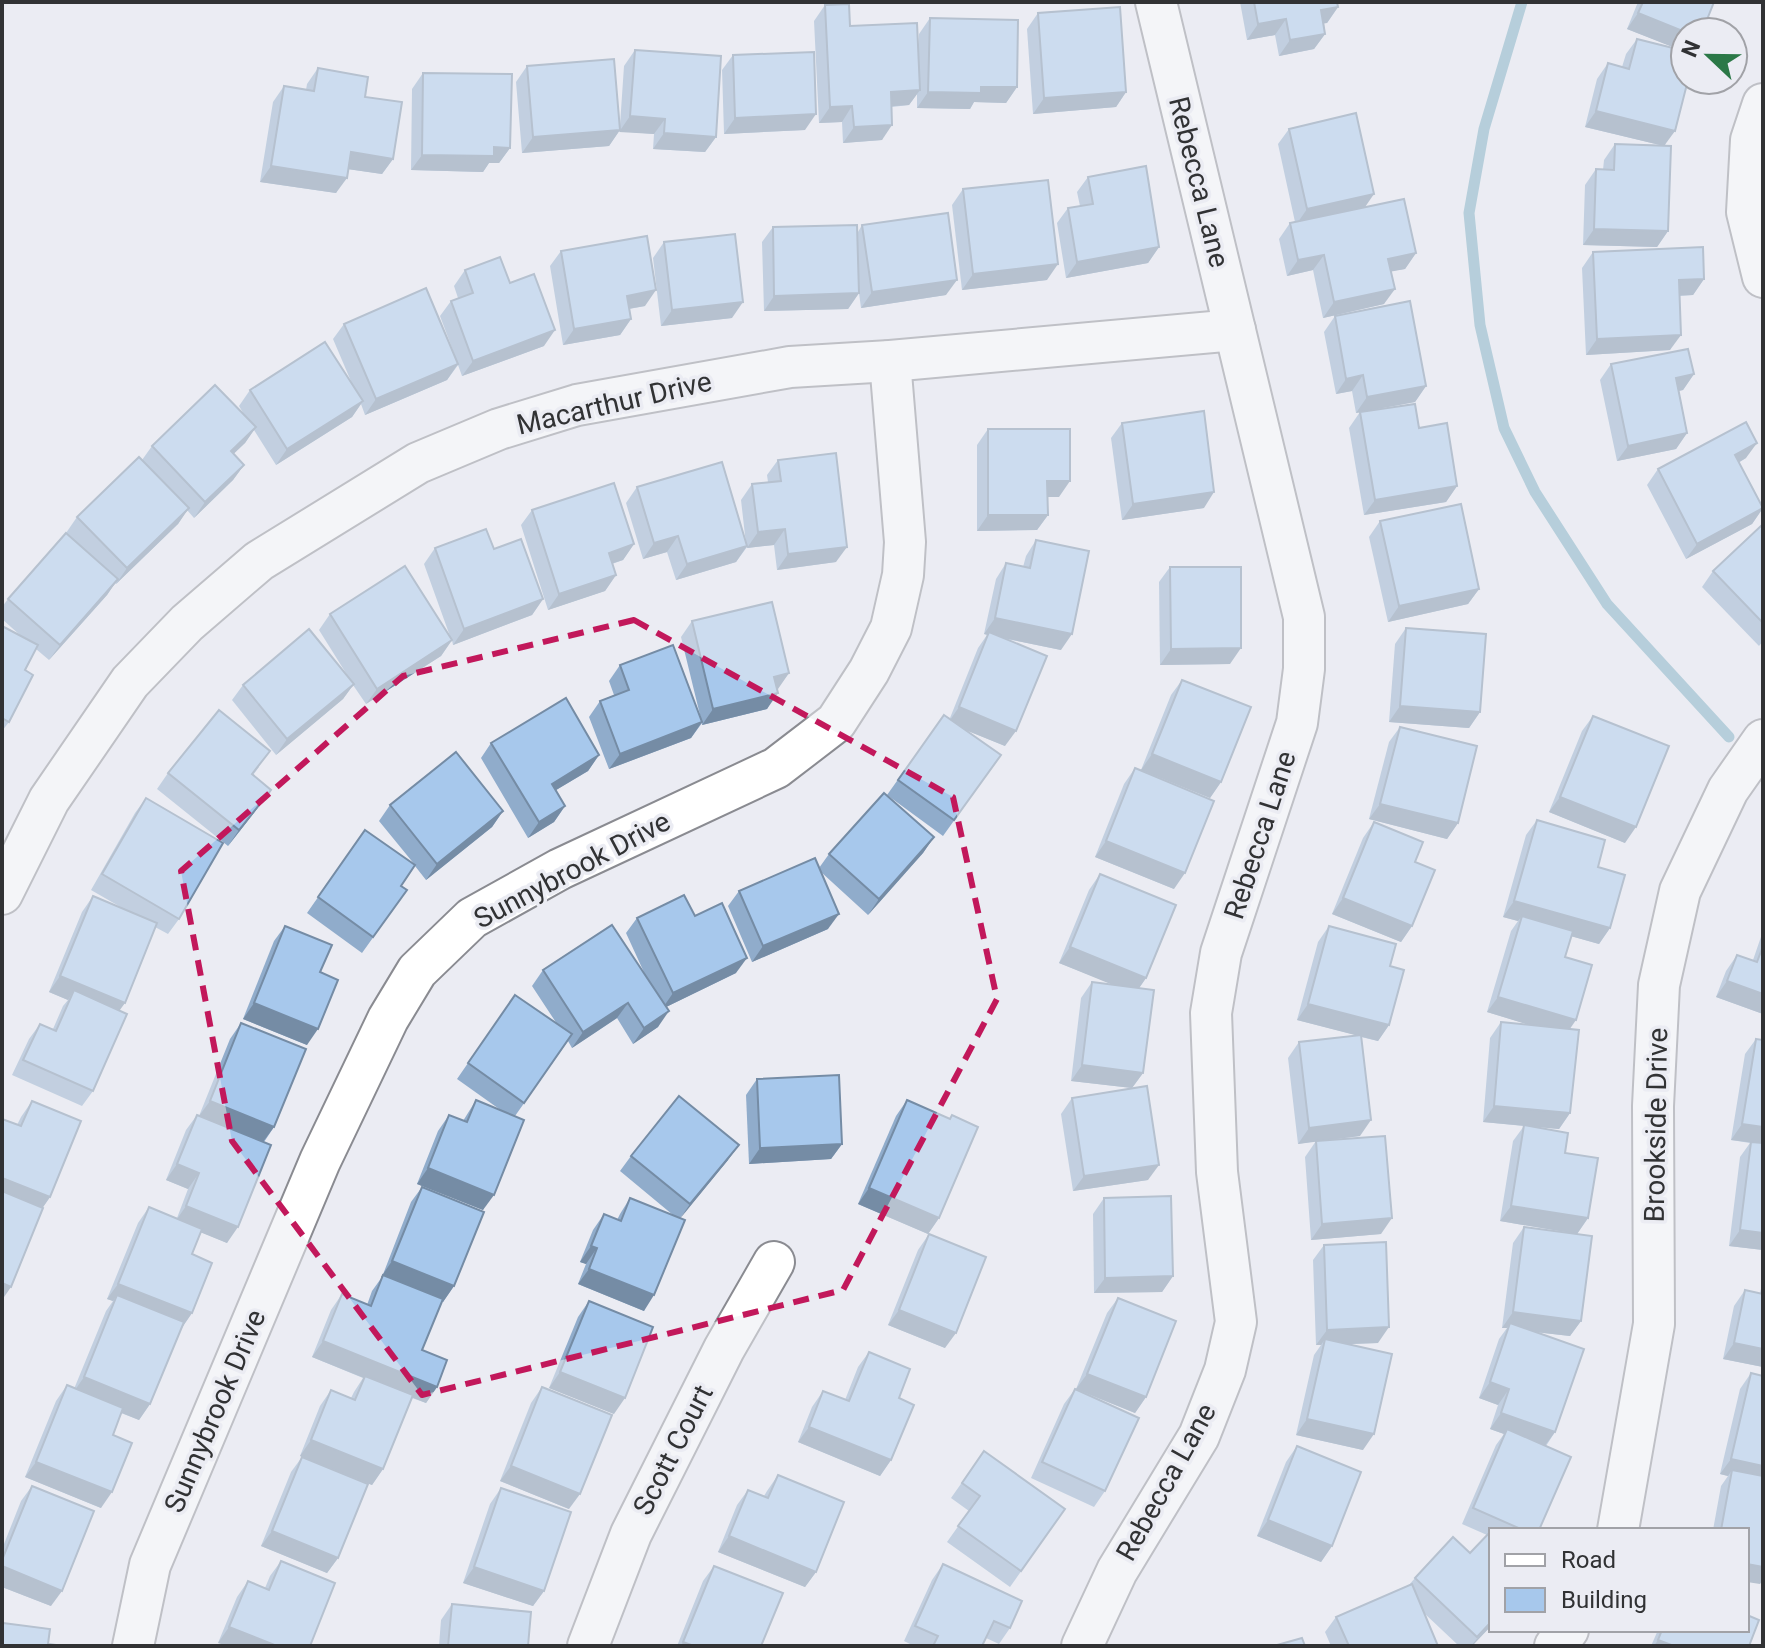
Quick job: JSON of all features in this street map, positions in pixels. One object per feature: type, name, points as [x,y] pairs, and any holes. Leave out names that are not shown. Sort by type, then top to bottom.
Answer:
[{"type":"street","name":"Rebecca Lane","points":[[1082,1646],[1117,1571],[1199,1436],[1225,1370],[1236,1322],[1217,1172],[1211,1013],[1221,953],[1297,723],[1304,669],[1304,617],[1156,2]]},
{"type":"street","points":[[1763,104],[1751,140],[1747,212],[1763,277]]},
{"type":"street","name":"Macarthur Drive","points":[[2,894],[49,800],[130,682],[187,623],[259,561],[418,463],[499,429],[577,405],[790,367],[1235,330]]},
{"type":"street","name":"Sunnybrook Drive","points":[[133,1646],[150,1565],[307,1190],[388,1019],[417,971],[472,918],[484,911],[560,869],[776,768],[836,722],[869,671],[891,628],[903,575],[905,542],[890,361]]},
{"type":"street","name":"Brookside Drive","points":[[1618,1528],[1654,1324],[1653,1106],[1659,985],[1680,891],[1728,790],[1763,740]]},
{"type":"street","name":"Scott Court","points":[[588,1646],[631,1534],[724,1349],[774,1262]]},
{"type":"highlighted area","points":[[634,620],[953,797],[997,999],[843,1290],[422,1395],[232,1141],[181,871],[403,676]]},
{"type":"building","points":[[1254,2],[1337,2],[1338,7],[1321,10],[1325,34],[1290,40],[1286,19],[1258,24]]},
{"type":"building","points":[[1643,2],[1714,2],[1708,16],[1669,16],[1669,26],[1638,13]]},
{"type":"building","points":[[849,4],[850,26],[917,23],[920,90],[891,92],[892,125],[854,127],[852,106],[830,107],[825,5]]},
{"type":"building","points":[[1120,7],[1126,92],[1044,98],[1038,13]]},
{"type":"building","points":[[930,18],[1018,20],[1017,87],[981,87],[981,93],[928,92]]},
{"type":"building","points":[[1637,39],[1669,47],[1669,96],[1684,96],[1675,131],[1596,111],[1608,63],[1629,69]]},
{"type":"building","points":[[635,50],[721,56],[716,137],[664,133],[665,119],[630,116]]},
{"type":"building","points":[[814,52],[816,114],[735,118],[733,55]]},
{"type":"building","points":[[614,59],[620,130],[533,137],[527,66]]},
{"type":"building","points":[[318,68],[368,77],[365,97],[402,102],[393,159],[351,152],[347,178],[271,166],[284,86],[314,91]]},
{"type":"building","points":[[423,73],[512,74],[510,148],[494,147],[494,156],[422,155]]},
{"type":"building","points":[[1356,113],[1374,194],[1307,209],[1289,129]]},
{"type":"building","points":[[1615,144],[1671,146],[1668,231],[1594,229],[1596,169],[1614,170]]},
{"type":"building","points":[[1146,166],[1159,247],[1077,262],[1068,208],[1093,204],[1088,177]]},
{"type":"building","points":[[1048,180],[1058,264],[973,274],[963,189]]},
{"type":"building","points":[[1404,199],[1416,253],[1388,259],[1395,289],[1334,302],[1324,255],[1298,260],[1290,223]]},
{"type":"building","points":[[948,213],[957,280],[872,292],[862,225]]},
{"type":"building","points":[[857,225],[859,293],[774,296],[773,227]]},
{"type":"building","points":[[735,234],[743,302],[672,310],[664,242]]},
{"type":"building","points":[[647,236],[656,290],[627,296],[631,319],[574,329],[561,251]]},
{"type":"building","points":[[1703,247],[1704,279],[1679,280],[1681,335],[1597,339],[1593,252]]},
{"type":"building","points":[[500,257],[510,283],[534,274],[555,330],[473,361],[451,301],[473,293],[465,270]]},
{"type":"building","points":[[426,288],[458,364],[376,399],[344,324]]},
{"type":"building","points":[[1410,301],[1426,386],[1367,397],[1363,375],[1346,379],[1335,316]]},
{"type":"building","points":[[325,342],[363,401],[287,449],[250,390]]},
{"type":"building","points":[[1688,349],[1694,374],[1676,378],[1687,433],[1628,446],[1611,364]]},
{"type":"building","points":[[215,385],[256,427],[231,451],[244,465],[205,502],[152,446]]},
{"type":"building","points":[[1415,404],[1419,428],[1447,423],[1457,486],[1375,500],[1360,412]]},
{"type":"building","points":[[1204,411],[1214,492],[1133,504],[1122,423]]},
{"type":"building","points":[[1746,422],[1757,443],[1735,455],[1763,508],[1697,544],[1658,469]]},
{"type":"building","points":[[988,429],[1070,429],[1070,481],[1047,481],[1048,515],[988,515]]},
{"type":"building","points":[[836,453],[847,547],[788,554],[785,529],[758,532],[752,484],[781,481],[778,460]]},
{"type":"building","points":[[139,457],[189,508],[127,568],[77,517]]},
{"type":"building","points":[[722,462],[747,546],[687,564],[678,536],[654,543],[637,487]]},
{"type":"building","points":[[614,483],[634,544],[609,553],[616,575],[559,594],[532,510]]},
{"type":"building","points":[[1461,504],[1479,589],[1399,606],[1380,521]]},
{"type":"building","points":[[1763,524],[1763,623],[1713,571]]},
{"type":"building","points":[[486,529],[494,549],[521,539],[543,599],[464,629],[435,548]]},
{"type":"building","points":[[66,533],[118,579],[60,645],[8,599]]},
{"type":"building","points":[[1036,540],[1089,551],[1072,634],[995,618],[1006,563],[1030,568]]},
{"type":"building","points":[[405,566],[452,640],[377,689],[330,614]]},
{"type":"building","points":[[1170,567],[1241,567],[1241,648],[1171,649]]},
{"type":"building","points":[[772,602],[789,673],[774,677],[778,693],[713,709],[692,621]]},
{"type":"building","points":[[2,626],[38,645],[25,670],[33,675],[9,722],[2,718]]},
{"type":"building","points":[[1406,628],[1486,634],[1480,712],[1400,706]]},
{"type":"building","points":[[309,629],[354,684],[287,739],[243,685]]},
{"type":"building","points":[[989,632],[1047,656],[1016,731],[959,707]]},
{"type":"building","points":[[673,645],[702,722],[620,754],[600,701],[629,690],[620,665]]},
{"type":"building","points":[[1182,680],[1251,707],[1221,782],[1152,754]]},
{"type":"building","points":[[566,698],[599,755],[552,784],[565,806],[539,822],[491,743]]},
{"type":"building","points":[[219,710],[270,751],[252,774],[271,790],[239,830],[168,773]]},
{"type":"building","points":[[944,715],[1001,755],[954,820],[898,780]]},
{"type":"building","points":[[1593,716],[1669,746],[1636,827],[1560,797]]},
{"type":"building","points":[[1400,727],[1477,746],[1458,823],[1380,804]]},
{"type":"building","points":[[456,752],[503,811],[437,864],[390,805]]},
{"type":"building","points":[[1135,768],[1214,801],[1185,873],[1106,841]]},
{"type":"building","points":[[884,793],[934,837],[879,899],[829,854]]},
{"type":"building","points":[[146,798],[223,843],[179,919],[102,874]]},
{"type":"building","points":[[1537,820],[1605,840],[1598,867],[1625,875],[1610,928],[1514,901]]},
{"type":"building","points":[[1374,822],[1423,842],[1415,862],[1435,870],[1412,926],[1343,898]]},
{"type":"building","points":[[365,830],[415,865],[401,886],[407,890],[373,937],[318,897]]},
{"type":"building","points":[[815,858],[839,914],[763,946],[739,891]]},
{"type":"building","points":[[1100,874],[1176,905],[1146,978],[1070,947]]},
{"type":"building","points":[[684,895],[695,916],[722,903],[747,958],[673,993],[637,918]]},
{"type":"building","points":[[93,896],[157,923],[125,1003],[60,976]]},
{"type":"building","points":[[1522,916],[1573,931],[1565,957],[1592,965],[1576,1020],[1498,997]]},
{"type":"building","points":[[612,925],[669,1011],[644,1028],[628,1003],[583,1032],[543,970]]},
{"type":"building","points":[[285,926],[332,945],[320,972],[338,980],[318,1029],[254,1003]]},
{"type":"building","points":[[1329,926],[1396,944],[1390,966],[1404,970],[1389,1025],[1308,1004]]},
{"type":"building","points":[[1763,946],[1763,994],[1727,981],[1737,955],[1757,962]]},
{"type":"building","points":[[1092,982],[1154,990],[1143,1073],[1082,1065]]},
{"type":"building","points":[[74,990],[127,1014],[93,1091],[23,1060],[40,1024],[56,1031]]},
{"type":"building","points":[[515,995],[572,1034],[524,1103],[468,1063]]},
{"type":"building","points":[[1501,1022],[1579,1030],[1570,1113],[1494,1106]]},
{"type":"building","points":[[241,1023],[306,1049],[274,1127],[210,1101]]},
{"type":"building","points":[[1361,1035],[1371,1120],[1309,1128],[1299,1042]]},
{"type":"building","points":[[1756,1039],[1763,1040],[1763,1127],[1742,1124]]},
{"type":"building","points":[[839,1075],[842,1144],[760,1148],[757,1079]]},
{"type":"building","points":[[1147,1086],[1159,1165],[1084,1176],[1072,1098]]},
{"type":"building","points":[[679,1096],[739,1145],[690,1204],[631,1156]]},
{"type":"building","points":[[476,1100],[524,1120],[494,1195],[428,1168],[449,1115],[467,1122]]},
{"type":"building","points":[[907,1100],[950,1119],[952,1115],[978,1127],[939,1218],[869,1188]]},
{"type":"building","points":[[32,1101],[81,1121],[50,1197],[2,1178],[2,1119],[21,1126]]},
{"type":"building","points":[[197,1115],[271,1145],[238,1227],[186,1206],[199,1173],[177,1164]]},
{"type":"building","points":[[1524,1125],[1568,1133],[1565,1153],[1598,1158],[1588,1218],[1511,1206]]},
{"type":"building","points":[[1385,1136],[1392,1218],[1322,1224],[1316,1141]]},
{"type":"building","points":[[1751,1142],[1763,1143],[1763,1233],[1740,1230]]},
{"type":"building","points":[[422,1187],[484,1212],[454,1286],[392,1261]]},
{"type":"building","points":[[2,1191],[43,1208],[11,1287],[2,1283]]},
{"type":"building","points":[[1171,1196],[1173,1276],[1105,1278],[1104,1198]]},
{"type":"building","points":[[630,1198],[685,1220],[654,1295],[589,1269],[597,1248],[591,1246],[604,1214],[621,1221]]},
{"type":"building","points":[[149,1207],[202,1229],[192,1254],[212,1263],[192,1313],[118,1284]]},
{"type":"building","points":[[1524,1227],[1592,1236],[1581,1321],[1513,1312]]},
{"type":"building","points":[[929,1234],[986,1257],[956,1333],[899,1310]]},
{"type":"building","points":[[1386,1242],[1389,1327],[1327,1330],[1324,1245]]},
{"type":"building","points":[[383,1275],[443,1299],[422,1350],[447,1360],[437,1387],[323,1341],[342,1294],[371,1306]]},
{"type":"building","points":[[1745,1290],[1763,1294],[1763,1349],[1734,1343]]},
{"type":"building","points":[[117,1295],[184,1322],[150,1404],[84,1377]]},
{"type":"building","points":[[1118,1298],[1176,1321],[1146,1397],[1087,1374]]},
{"type":"building","points":[[589,1301],[653,1327],[625,1398],[560,1372]]},
{"type":"building","points":[[1510,1323],[1584,1349],[1555,1432],[1501,1413],[1509,1389],[1490,1382]]},
{"type":"building","points":[[1325,1339],[1392,1354],[1374,1434],[1307,1419]]},
{"type":"building","points":[[869,1352],[910,1369],[899,1398],[914,1405],[891,1460],[809,1427],[823,1391],[849,1401]]},
{"type":"building","points":[[1751,1373],[1763,1376],[1763,1466],[1731,1459]]},
{"type":"building","points":[[365,1376],[413,1395],[383,1469],[311,1440],[331,1390],[355,1400]]},
{"type":"building","points":[[67,1385],[123,1408],[113,1435],[132,1443],[112,1492],[36,1462]]},
{"type":"building","points":[[542,1387],[612,1415],[580,1494],[511,1466]]},
{"type":"building","points":[[1075,1389],[1139,1418],[1105,1491],[1042,1462]]},
{"type":"building","points":[[1507,1429],[1571,1457],[1540,1528],[1518,1528],[1473,1508]]},
{"type":"building","points":[[1297,1446],[1361,1472],[1332,1546],[1268,1520]]},
{"type":"building","points":[[984,1451],[1065,1509],[1021,1571],[958,1526],[980,1496],[962,1483]]},
{"type":"building","points":[[302,1457],[368,1484],[338,1558],[272,1531]]},
{"type":"building","points":[[1732,1470],[1763,1476],[1763,1567],[1749,1564],[1749,1528],[1721,1528]]},
{"type":"building","points":[[778,1475],[844,1502],[816,1572],[729,1536],[748,1490],[768,1498]]},
{"type":"building","points":[[32,1486],[94,1511],[62,1591],[2,1566]]},
{"type":"building","points":[[501,1488],[571,1512],[544,1591],[474,1567]]},
{"type":"building","points":[[1489,1533],[1489,1624],[1477,1637],[1415,1578],[1453,1537],[1470,1553]]},
{"type":"building","points":[[281,1561],[335,1583],[310,1646],[277,1646],[229,1627],[248,1581],[269,1590]]},
{"type":"building","points":[[943,1564],[1022,1601],[1010,1628],[994,1621],[982,1646],[933,1646],[938,1636],[915,1626]]},
{"type":"building","points":[[714,1566],[783,1593],[761,1646],[694,1646],[683,1642]]},
{"type":"building","points":[[1412,1584],[1438,1646],[1349,1646],[1336,1617]]},
{"type":"building","points":[[452,1604],[531,1612],[528,1646],[448,1646]]},
{"type":"building","points":[[1749,1616],[1759,1620],[1749,1646],[1674,1646],[1658,1640],[1661,1632],[1749,1632]]},
{"type":"building","points":[[3,1623],[50,1629],[48,1644],[64,1646],[2,1646]]},
{"type":"building","points":[[1302,1638],[1305,1646],[1277,1645]]},
{"type":"waterway","points":[[1522,2],[1484,129],[1469,213],[1480,325],[1504,428],[1535,492],[1607,604],[1729,737]]}]
